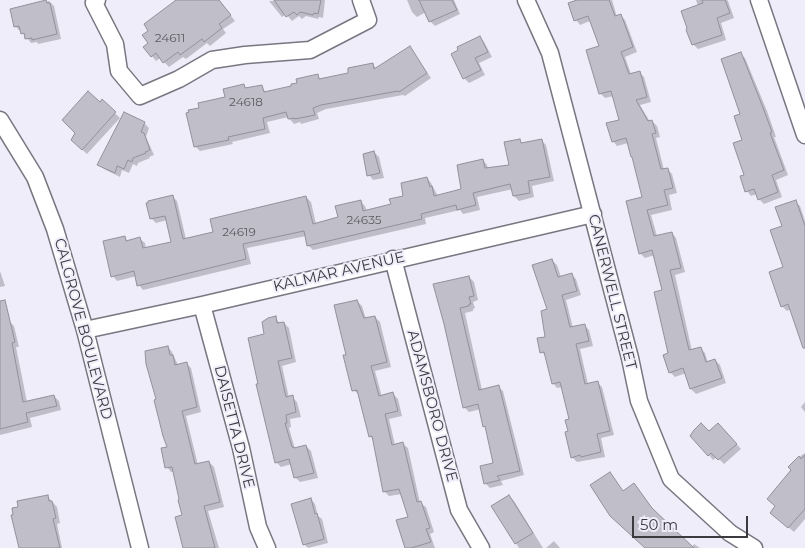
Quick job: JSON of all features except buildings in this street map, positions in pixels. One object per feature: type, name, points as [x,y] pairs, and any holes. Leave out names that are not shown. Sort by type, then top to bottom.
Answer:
[{"type":"street","points":[[95,1],[116,44],[119,71],[140,96],[179,79],[212,60],[246,55],[310,50],[368,20],[361,0]]},
{"type":"street","name":"CANERWELL STREET","points":[[526,0],[550,53],[630,358],[639,401],[671,479],[730,533],[754,548]]},
{"type":"street","points":[[759,0],[805,135]]},
{"type":"street","name":"CALGROVE BOULEVARD","points":[[0,120],[35,177],[55,229],[85,330],[140,548]]},
{"type":"street","name":"KALMAR AVENUE","points":[[85,330],[202,305],[592,214]]},
{"type":"street","name":"ADAMSBORO DRIVE","points":[[393,259],[459,510],[480,548]]},
{"type":"street","name":"DAISETTA DRIVE","points":[[202,305],[241,448],[258,527],[267,548]]}]
